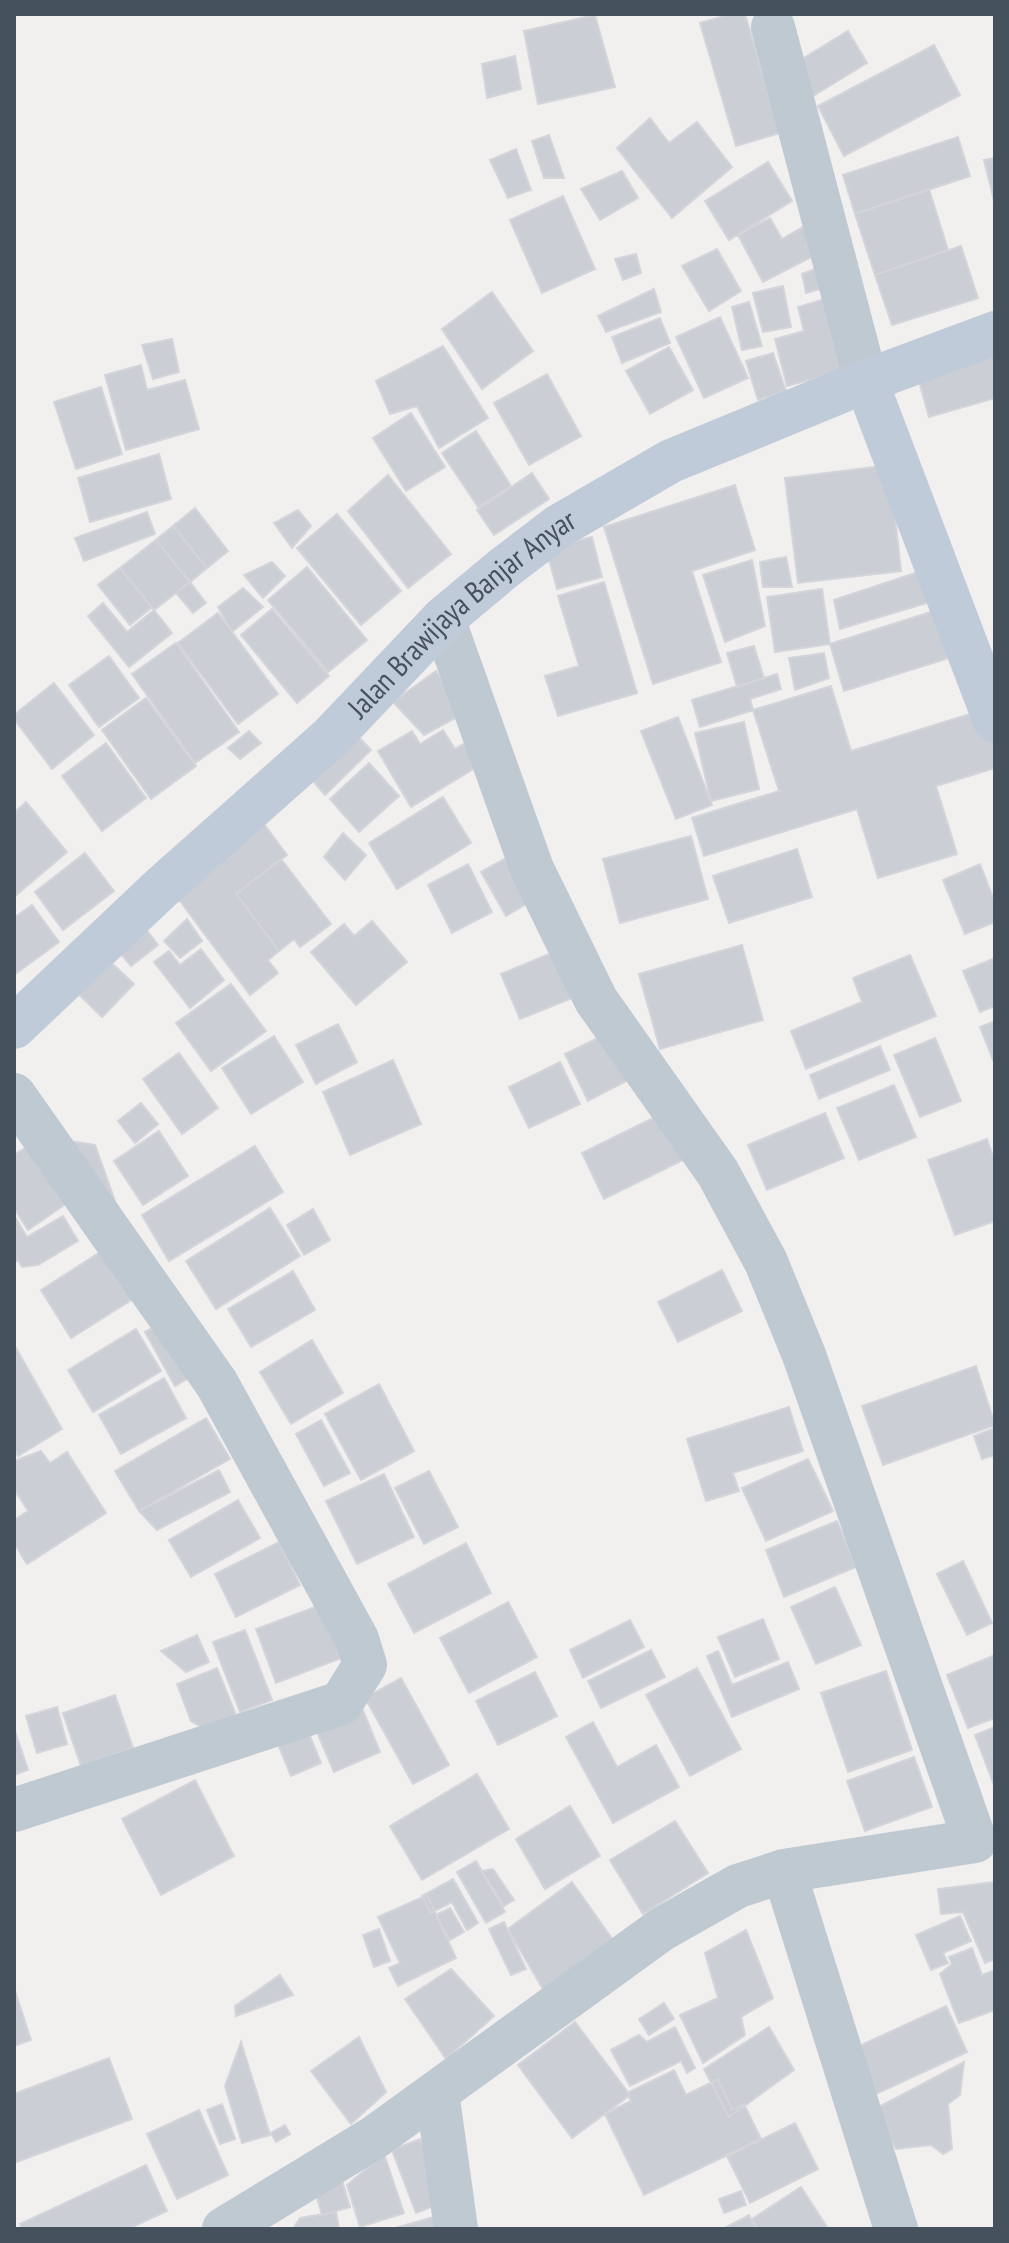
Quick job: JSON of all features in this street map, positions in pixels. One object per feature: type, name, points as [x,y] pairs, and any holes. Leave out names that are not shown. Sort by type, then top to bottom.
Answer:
[{"type":"street","points":[[773,27],[866,381],[995,721]]},
{"type":"street","name":"Jalan Brawijaya Banjar Anyar","points":[[14,1027],[161,888],[331,737],[443,619],[559,526],[671,461],[866,381],[995,333]]},
{"type":"street","points":[[224,2229],[375,2137],[662,1929],[738,1886],[784,1871],[985,1839],[766,1262],[718,1173],[596,1000],[532,869],[443,619]]},
{"type":"street","points":[[14,1095],[217,1384],[357,1639],[365,1665],[341,1703],[14,1810]]},
{"type":"street","points":[[784,1871],[896,2229]]},
{"type":"street","points":[[437,2092],[456,2229]]},
{"type":"building","points":[[731,14],[745,14],[780,133],[736,146],[700,23]]},
{"type":"building","points":[[595,15],[615,87],[538,104],[524,31]]},
{"type":"building","points":[[848,31],[867,63],[808,99],[789,67]]},
{"type":"building","points":[[934,45],[960,95],[844,156],[818,106]]},
{"type":"building","points":[[515,56],[521,89],[487,98],[482,64]]},
{"type":"building","points":[[650,118],[669,143],[697,122],[732,167],[672,218],[617,148]]},
{"type":"building","points":[[549,135],[564,178],[544,178],[532,141]]},
{"type":"building","points":[[958,137],[970,176],[855,214],[843,175]]},
{"type":"building","points":[[516,149],[531,190],[508,198],[490,160]]},
{"type":"building","points":[[995,158],[995,205],[984,160]]},
{"type":"building","points":[[768,162],[792,201],[729,240],[705,201]]},
{"type":"building","points":[[622,171],[638,198],[600,220],[581,189]]},
{"type":"building","points":[[929,189],[948,250],[875,275],[855,214]]},
{"type":"building","points":[[563,196],[595,269],[542,293],[510,220]]},
{"type":"building","points":[[770,218],[782,239],[803,227],[817,254],[763,282],[738,235]]},
{"type":"building","points":[[961,246],[978,298],[892,325],[875,275]]},
{"type":"building","points":[[717,249],[741,291],[709,311],[682,266]]},
{"type":"building","points":[[636,254],[641,273],[623,280],[615,259]]},
{"type":"building","points":[[829,264],[834,285],[806,293],[802,274]]},
{"type":"building","points":[[783,286],[791,327],[763,332],[753,293]]},
{"type":"building","points":[[654,289],[661,312],[606,332],[598,316]]},
{"type":"building","points":[[492,292],[533,351],[482,389],[442,329]]},
{"type":"building","points":[[835,296],[854,368],[787,386],[775,339],[804,331],[798,307]]},
{"type":"building","points":[[749,302],[762,346],[742,350],[732,307]]},
{"type":"building","points":[[720,317],[748,378],[704,398],[676,337]]},
{"type":"building","points":[[660,318],[670,343],[622,363],[612,337]]},
{"type":"building","points":[[172,339],[179,372],[153,379],[142,345]]},
{"type":"building","points":[[443,346],[488,418],[439,448],[417,406],[390,414],[376,381]]},
{"type":"building","points":[[669,347],[693,390],[650,414],[626,371]]},
{"type":"building","points":[[995,351],[995,398],[929,417],[917,374]]},
{"type":"building","points":[[773,353],[786,391],[758,400],[746,361]]},
{"type":"building","points":[[141,365],[147,390],[185,380],[199,429],[126,450],[105,375]]},
{"type":"building","points":[[547,374],[581,436],[529,465],[494,403]]},
{"type":"building","points":[[101,387],[122,454],[76,469],[54,402]]},
{"type":"building","points":[[411,413],[445,467],[406,491],[373,438]]},
{"type":"building","points":[[476,431],[511,486],[478,507],[442,453]]},
{"type":"building","points":[[159,454],[171,499],[90,522],[78,478]]},
{"type":"building","points":[[889,465],[901,571],[798,583],[785,478]]},
{"type":"building","points":[[532,473],[549,499],[494,535],[477,510]]},
{"type":"building","points":[[388,475],[451,554],[408,588],[348,511]]},
{"type":"building","points":[[735,485],[755,550],[692,571],[721,662],[653,684],[604,527]]},
{"type":"building","points":[[195,508],[228,551],[207,568],[173,526]]},
{"type":"building","points":[[298,510],[311,526],[292,548],[274,523]]},
{"type":"building","points":[[147,512],[155,534],[84,561],[75,538]]},
{"type":"building","points":[[337,514],[401,591],[361,625],[297,548]]},
{"type":"building","points":[[173,526],[207,568],[190,582],[156,540]]},
{"type":"building","points":[[592,537],[602,577],[557,589],[546,548]]},
{"type":"building","points":[[156,540],[190,582],[154,610],[120,568]]},
{"type":"building","points":[[786,557],[792,587],[763,587],[760,562]]},
{"type":"building","points":[[752,560],[765,626],[725,642],[703,575]]},
{"type":"building","points":[[272,562],[285,576],[263,598],[244,575]]},
{"type":"building","points":[[307,567],[367,640],[328,672],[268,600]]},
{"type":"building","points":[[120,568],[152,607],[130,625],[98,585]]},
{"type":"building","points":[[924,570],[930,602],[840,629],[834,600]]},
{"type":"building","points":[[190,582],[206,603],[193,613],[176,593]]},
{"type":"building","points":[[604,582],[637,693],[558,716],[545,676],[579,666],[558,596]]},
{"type":"building","points":[[243,588],[263,607],[232,632],[218,607]]},
{"type":"building","points":[[822,589],[830,644],[775,652],[767,597]]},
{"type":"building","points":[[103,603],[127,632],[154,610],[172,633],[129,667],[88,616]]},
{"type":"building","points":[[943,608],[958,655],[844,691],[830,644]]},
{"type":"building","points":[[272,609],[329,676],[297,703],[241,635]]},
{"type":"building","points":[[218,613],[278,694],[238,724],[178,643]]},
{"type":"building","points":[[176,643],[239,732],[195,763],[132,674]]},
{"type":"building","points":[[754,646],[764,678],[737,687],[727,653]]},
{"type":"building","points":[[824,653],[829,678],[795,690],[789,658]]},
{"type":"building","points":[[109,656],[139,698],[99,727],[69,685]]},
{"type":"building","points":[[436,671],[463,714],[424,735],[393,702]]},
{"type":"building","points":[[777,674],[781,689],[750,699],[753,710],[700,727],[692,700]]},
{"type":"building","points":[[54,683],[94,735],[52,769],[14,715]]},
{"type":"building","points":[[831,686],[851,751],[986,709],[995,740],[995,768],[936,786],[957,854],[878,878],[857,809],[704,856],[692,818],[779,791],[753,710]]},
{"type":"building","points":[[146,698],[196,766],[151,799],[102,730]]},
{"type":"building","points":[[678,717],[712,805],[676,819],[641,731]]},
{"type":"building","points":[[744,722],[759,789],[711,801],[695,733]]},
{"type":"building","points":[[352,730],[371,750],[325,795],[306,773]]},
{"type":"building","points":[[443,730],[455,749],[472,739],[485,762],[411,807],[378,751],[412,731],[420,744]]},
{"type":"building","points":[[249,731],[261,743],[240,759],[228,748]]},
{"type":"building","points":[[106,743],[146,798],[102,831],[62,776]]},
{"type":"building","points":[[369,763],[399,796],[359,832],[330,799]]},
{"type":"building","points":[[443,797],[471,843],[397,889],[369,843]]},
{"type":"building","points":[[26,802],[67,852],[14,897],[14,813]]},
{"type":"building","points":[[264,824],[287,855],[236,894],[279,951],[268,960],[278,973],[250,995],[174,893]]},
{"type":"building","points":[[343,833],[366,855],[345,880],[324,857]]},
{"type":"building","points":[[691,836],[708,899],[620,923],[603,859]]},
{"type":"building","points":[[797,849],[812,897],[729,923],[713,876]]},
{"type":"building","points":[[85,853],[114,891],[63,930],[35,892]]},
{"type":"building","points":[[515,853],[540,896],[506,916],[481,872]]},
{"type":"building","points":[[281,859],[331,924],[300,947],[294,939],[279,951],[236,894]]},
{"type":"building","points":[[468,864],[492,912],[452,933],[428,885]]},
{"type":"building","points":[[980,864],[995,903],[995,922],[965,934],[943,880]]},
{"type":"building","points":[[32,905],[59,942],[14,975],[14,918]]},
{"type":"building","points":[[187,919],[202,941],[180,958],[164,941]]},
{"type":"building","points":[[372,921],[407,962],[356,1005],[311,952],[344,924],[354,936]]},
{"type":"building","points":[[145,928],[158,945],[131,966],[112,943]]},
{"type":"building","points":[[742,945],[763,1020],[660,1049],[639,974]]},
{"type":"building","points":[[566,947],[585,993],[520,1019],[501,974]]},
{"type":"building","points":[[201,949],[224,980],[190,1008],[154,962],[169,951],[180,965]]},
{"type":"building","points":[[103,955],[134,984],[102,1017],[72,988]]},
{"type":"building","points":[[910,955],[936,1016],[806,1069],[791,1031],[862,1002],[853,978]]},
{"type":"building","points":[[995,958],[995,1006],[980,1012],[963,971]]},
{"type":"building","points":[[231,984],[266,1031],[211,1071],[176,1023]]},
{"type":"building","points":[[995,1021],[995,1065],[980,1027]]},
{"type":"building","points":[[338,1024],[357,1062],[316,1084],[296,1045]]},
{"type":"building","points":[[608,1033],[630,1079],[588,1101],[565,1054]]},
{"type":"building","points":[[274,1036],[303,1082],[251,1114],[222,1068]]},
{"type":"building","points":[[935,1038],[961,1101],[920,1117],[894,1055]]},
{"type":"building","points":[[880,1046],[890,1070],[819,1099],[810,1075]]},
{"type":"building","points":[[179,1053],[218,1108],[182,1134],[143,1079]]},
{"type":"building","points":[[393,1060],[421,1124],[350,1155],[323,1092]]},
{"type":"building","points":[[560,1062],[580,1104],[529,1128],[509,1087]]},
{"type":"building","points":[[894,1085],[916,1137],[859,1160],[837,1108]]},
{"type":"building","points":[[141,1103],[158,1124],[135,1143],[118,1121]]},
{"type":"building","points":[[663,1113],[685,1159],[604,1199],[582,1153]]},
{"type":"building","points":[[825,1113],[844,1158],[767,1190],[748,1145]]},
{"type":"building","points":[[159,1131],[188,1176],[143,1205],[114,1161]]},
{"type":"building","points":[[987,1139],[995,1162],[995,1221],[955,1235],[928,1160]]},
{"type":"building","points":[[69,1141],[95,1145],[115,1201]]},
{"type":"building","points":[[34,1142],[73,1199],[28,1230],[14,1208],[14,1155]]},
{"type":"building","points":[[255,1146],[283,1192],[169,1261],[142,1215]]},
{"type":"building","points":[[270,1208],[300,1256],[216,1309],[186,1261]]},
{"type":"building","points":[[313,1209],[330,1240],[304,1255],[287,1225]]},
{"type":"building","points":[[14,1215],[27,1237],[63,1216],[78,1241],[38,1265],[22,1267],[18,1260],[14,1263]]},
{"type":"building","points":[[102,1251],[133,1299],[71,1338],[41,1290]]},
{"type":"building","points":[[722,1270],[742,1311],[678,1342],[658,1302]]},
{"type":"building","points":[[293,1271],[315,1310],[251,1347],[228,1309]]},
{"type":"building","points":[[169,1319],[199,1372],[175,1386],[145,1332]]},
{"type":"building","points":[[136,1329],[161,1371],[93,1412],[68,1370]]},
{"type":"building","points":[[312,1340],[343,1393],[291,1424],[260,1372]]},
{"type":"building","points":[[16,1348],[62,1429],[18,1456],[14,1447]]},
{"type":"building","points":[[976,1366],[995,1425],[883,1465],[862,1406]]},
{"type":"building","points":[[164,1378],[186,1418],[121,1454],[99,1415]]},
{"type":"building","points":[[379,1384],[414,1451],[361,1480],[325,1414]]},
{"type":"building","points":[[789,1407],[803,1451],[733,1473],[739,1491],[706,1501],[687,1439]]},
{"type":"building","points":[[206,1418],[230,1459],[139,1511],[115,1471]]},
{"type":"building","points":[[321,1420],[350,1473],[324,1486],[296,1434]]},
{"type":"building","points":[[995,1428],[995,1455],[982,1459],[974,1436]]},
{"type":"building","points":[[41,1451],[50,1463],[67,1452],[106,1513],[27,1564],[14,1543],[14,1520],[28,1511],[14,1489],[14,1461]]},
{"type":"building","points":[[808,1459],[833,1511],[766,1541],[742,1488]]},
{"type":"building","points":[[219,1470],[230,1492],[157,1530],[139,1511]]},
{"type":"building","points":[[429,1471],[458,1527],[424,1544],[395,1488]]},
{"type":"building","points":[[384,1474],[414,1537],[357,1564],[326,1501]]},
{"type":"building","points":[[238,1500],[260,1538],[191,1577],[169,1540]]},
{"type":"building","points":[[837,1521],[856,1567],[784,1597],[766,1550]]},
{"type":"building","points":[[279,1542],[300,1585],[236,1617],[215,1574]]},
{"type":"building","points":[[466,1543],[491,1593],[414,1633],[388,1584]]},
{"type":"building","points":[[963,1561],[992,1623],[967,1635],[937,1574]]},
{"type":"building","points":[[835,1587],[861,1645],[816,1664],[791,1607]]},
{"type":"building","points":[[508,1602],[537,1657],[469,1693],[440,1638]]},
{"type":"building","points":[[323,1604],[344,1657],[276,1683],[256,1629]]},
{"type":"building","points":[[763,1619],[779,1659],[735,1677],[718,1637]]},
{"type":"building","points":[[630,1620],[644,1647],[583,1678],[570,1650]]},
{"type":"building","points":[[245,1630],[272,1700],[240,1712],[213,1642]]},
{"type":"building","points":[[197,1635],[209,1662],[186,1672],[161,1651]]},
{"type":"building","points":[[651,1650],[665,1677],[601,1708],[588,1681]]},
{"type":"building","points":[[718,1651],[732,1685],[788,1662],[799,1689],[732,1717],[707,1656]]},
{"type":"building","points":[[995,1655],[995,1718],[968,1728],[947,1675]]},
{"type":"building","points":[[217,1668],[236,1715],[203,1728],[191,1721],[177,1684]]},
{"type":"building","points":[[697,1668],[741,1749],[690,1776],[646,1695]]},
{"type":"building","points":[[886,1671],[912,1750],[848,1772],[821,1693]]},
{"type":"building","points":[[535,1672],[557,1716],[498,1745],[476,1701]]},
{"type":"building","points":[[401,1678],[449,1765],[413,1784],[365,1698]]},
{"type":"building","points":[[115,1695],[133,1748],[81,1766],[63,1713]]},
{"type":"building","points":[[360,1703],[380,1752],[334,1772],[313,1723]]},
{"type":"building","points":[[57,1707],[67,1744],[37,1753],[26,1716]]},
{"type":"building","points":[[593,1722],[617,1767],[656,1745],[679,1787],[613,1823],[566,1737]]},
{"type":"building","points":[[305,1724],[321,1763],[291,1776],[275,1737]]},
{"type":"building","points":[[995,1727],[995,1788],[975,1735]]},
{"type":"building","points":[[14,1728],[28,1770],[14,1775]]},
{"type":"building","points":[[914,1757],[932,1807],[865,1831],[847,1781]]},
{"type":"building","points":[[477,1774],[509,1829],[422,1880],[390,1826]]},
{"type":"building","points":[[195,1780],[234,1856],[161,1895],[122,1819]]},
{"type":"building","points":[[570,1806],[600,1856],[545,1889],[516,1839]]},
{"type":"building","points":[[675,1821],[708,1873],[643,1914],[610,1860]]},
{"type":"building","points":[[476,1861],[505,1912],[486,1923],[457,1872]]},
{"type":"building","points":[[493,1869],[514,1900],[504,1906],[482,1871]]},
{"type":"building","points":[[453,1879],[478,1923],[467,1930],[452,1902],[431,1913],[422,1896]]},
{"type":"building","points":[[572,1882],[613,1940],[544,1991],[508,1929]]},
{"type":"building","points":[[995,1882],[995,1959],[985,1963],[963,1912],[941,1914],[938,1889]]},
{"type":"building","points":[[427,1895],[456,1958],[398,1986],[389,1968],[400,1963],[378,1917]]},
{"type":"building","points":[[450,1908],[464,1932],[450,1940],[436,1915]]},
{"type":"building","points":[[960,1916],[971,1941],[943,1953],[948,1963],[931,1970],[916,1935]]},
{"type":"building","points":[[504,1922],[526,1969],[511,1975],[489,1929]]},
{"type":"building","points":[[379,1929],[390,1961],[374,1967],[363,1935]]},
{"type":"building","points":[[746,1930],[773,1998],[741,2017],[745,2035],[703,2063],[680,2015],[718,1998],[705,1953]]},
{"type":"building","points":[[972,1948],[982,1975],[995,1970],[995,2010],[959,2023],[940,1974],[952,1964],[949,1957]]},
{"type":"building","points":[[451,1969],[494,2016],[446,2059],[405,1999]]},
{"type":"building","points":[[280,1975],[293,1995],[236,2016],[235,2006]]},
{"type":"building","points":[[14,1991],[31,2040],[14,2046]]},
{"type":"building","points":[[664,2003],[674,2019],[649,2035],[639,2019]]},
{"type":"building","points":[[946,2006],[967,2052],[876,2094],[855,2048]]},
{"type":"building","points":[[575,2022],[630,2095],[572,2138],[518,2065]]},
{"type":"building","points":[[675,2027],[695,2068],[687,2073],[681,2061],[630,2086],[611,2050],[639,2035],[647,2042]]},
{"type":"building","points":[[769,2027],[794,2070],[729,2117],[704,2069]]},
{"type":"building","points":[[359,2037],[386,2092],[351,2124],[311,2071]]},
{"type":"building","points":[[241,2042],[270,2135],[242,2143],[225,2086]]},
{"type":"building","points":[[109,2058],[132,2119],[14,2163],[14,2094]]},
{"type":"building","points":[[964,2062],[960,2095],[948,2104],[952,2149],[943,2154],[931,2145],[896,2149],[875,2109]]},
{"type":"building","points":[[674,2070],[686,2095],[718,2079],[732,2110],[744,2104],[761,2139],[644,2195],[605,2114],[631,2101],[627,2093]]},
{"type":"building","points":[[222,2104],[235,2139],[220,2144],[207,2110]]},
{"type":"building","points":[[199,2110],[228,2175],[177,2199],[147,2134]]},
{"type":"building","points":[[795,2123],[818,2169],[750,2203],[727,2156]]},
{"type":"building","points":[[285,2125],[290,2134],[276,2142],[271,2133]]},
{"type":"building","points":[[420,2139],[445,2202],[416,2213],[392,2150]]},
{"type":"building","points":[[384,2154],[404,2213],[360,2227],[347,2185]]},
{"type":"building","points":[[146,2165],[167,2211],[128,2229],[22,2229],[20,2224]]},
{"type":"building","points":[[341,2177],[350,2207],[322,2215],[313,2184]]},
{"type":"building","points":[[801,2187],[827,2227],[758,2229],[752,2219]]},
{"type":"building","points":[[741,2191],[746,2205],[724,2213],[719,2199]]},
{"type":"building","points":[[336,2212],[339,2229],[293,2229],[300,2218]]},
{"type":"building","points":[[441,2215],[445,2229],[395,2229],[395,2228]]},
{"type":"building","points":[[749,2215],[756,2229],[723,2229]]}]
